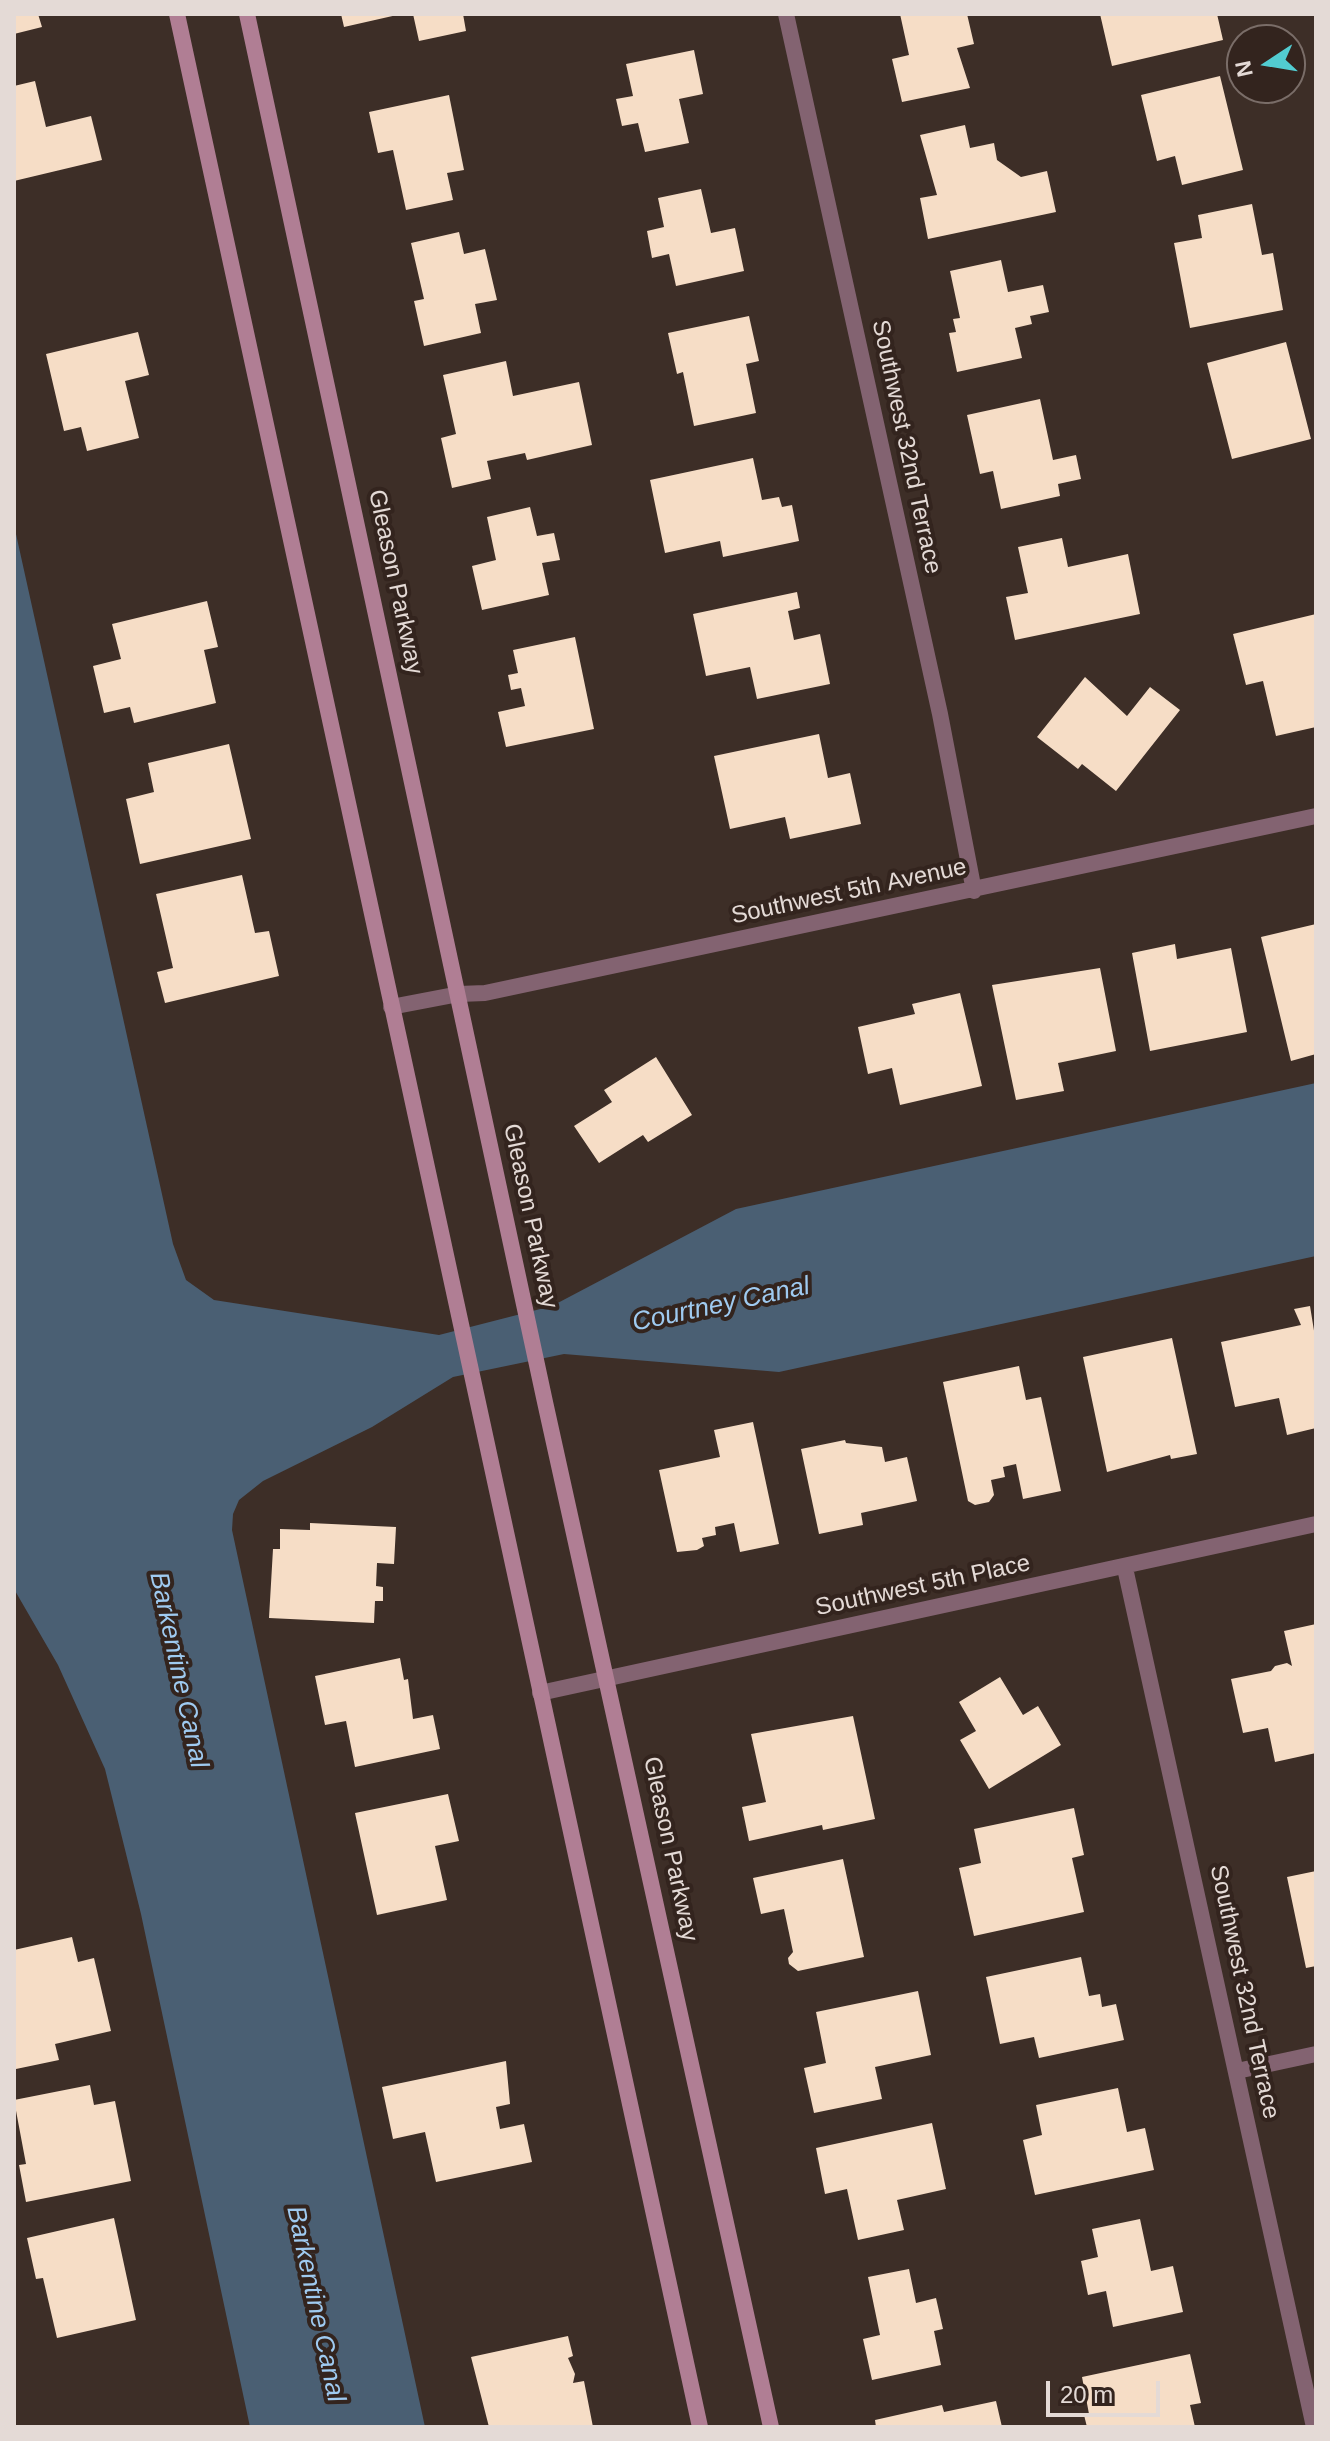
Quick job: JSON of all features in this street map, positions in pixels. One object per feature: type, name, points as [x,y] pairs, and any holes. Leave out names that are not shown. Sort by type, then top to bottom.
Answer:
[{"type":"main road","points":[[177,14],[700,2427]]},
{"type":"main road","name":"Gleason Parkway","points":[[247,14],[545,1402],[771,2427]]},
{"type":"street","name":"Southwest 32nd Terrace","points":[[786,14],[940,714],[974,891]]},
{"type":"street","name":"Southwest 5th Avenue","points":[[391,1007],[459,994],[485,993],[1316,816]]},
{"type":"street","name":"Southwest 5th Place","points":[[540,1693],[1316,1524]]},
{"type":"street","name":"Southwest 32nd Terrace","points":[[1125,1568],[1314,2427]]},
{"type":"street","points":[[1237,2071],[1316,2054]]},
{"type":"water","points":[[14,525],[173,1244],[186,1280],[214,1300],[439,1335],[552,1306],[736,1209],[1316,1083],[1316,1256],[779,1372],[564,1354],[453,1377],[372,1427],[263,1481],[239,1500],[233,1514],[232,1530],[425,2427],[250,2427],[141,1914],[105,1769],[58,1665],[14,1589]]},
{"type":"building","points":[[14,14],[38,14],[42,27],[14,34]]},
{"type":"building","points":[[341,14],[397,14],[397,15],[344,27]]},
{"type":"building","points":[[413,14],[463,14],[466,31],[419,41]]},
{"type":"building","points":[[900,14],[967,14],[974,44],[957,48],[970,88],[902,102],[892,59],[909,55]]},
{"type":"building","points":[[1100,14],[1217,14],[1223,40],[1112,66]]},
{"type":"building","points":[[694,50],[703,94],[679,99],[689,143],[645,152],[638,123],[622,126],[616,99],[633,96],[626,64]]},
{"type":"building","points":[[1220,76],[1243,170],[1182,185],[1175,156],[1157,161],[1141,95]]},
{"type":"building","points":[[35,81],[46,127],[91,116],[102,160],[14,181],[14,86]]},
{"type":"building","points":[[449,95],[464,170],[447,173],[453,200],[406,210],[393,150],[378,153],[369,112]]},
{"type":"building","points":[[965,125],[970,148],[994,143],[997,160],[1021,177],[1047,171],[1056,212],[928,239],[920,198],[937,195],[920,135]]},
{"type":"building","points":[[701,189],[711,233],[735,228],[744,271],[676,286],[669,254],[652,258],[647,231],[664,227],[658,198]]},
{"type":"building","points":[[1252,204],[1262,255],[1273,253],[1283,310],[1190,328],[1174,243],[1202,238],[1198,215]]},
{"type":"building","points":[[459,232],[464,254],[485,249],[497,300],[475,304],[481,333],[424,346],[414,301],[424,299],[411,243]]},
{"type":"building","points":[[1001,260],[1008,292],[1043,285],[1049,312],[1030,316],[1032,324],[1015,328],[1022,358],[957,372],[949,333],[956,332],[953,319],[960,318],[950,271]]},
{"type":"building","points":[[749,316],[759,361],[746,364],[756,413],[694,426],[683,372],[677,374],[668,333]]},
{"type":"building","points":[[138,332],[149,375],[125,381],[139,438],[87,451],[81,427],[64,431],[46,354]]},
{"type":"building","points":[[1286,342],[1311,439],[1232,459],[1207,363]]},
{"type":"building","points":[[506,361],[513,396],[579,382],[592,445],[527,460],[525,453],[487,461],[491,479],[452,488],[441,438],[456,434],[443,375]]},
{"type":"building","points":[[1040,399],[1053,460],[1076,455],[1081,479],[1058,484],[1060,496],[1001,509],[993,471],[980,474],[967,415]]},
{"type":"building","points":[[753,458],[762,500],[779,497],[782,507],[792,505],[799,541],[723,557],[720,541],[665,553],[650,480]]},
{"type":"building","points":[[530,507],[537,536],[554,533],[560,560],[542,563],[549,595],[482,610],[472,566],[496,560],[487,517]]},
{"type":"building","points":[[1062,538],[1068,567],[1128,554],[1140,614],[1015,640],[1006,597],[1028,593],[1018,547]]},
{"type":"building","points":[[797,592],[800,608],[788,611],[794,640],[820,634],[830,684],[757,699],[750,667],[706,676],[693,614]]},
{"type":"building","points":[[207,601],[218,647],[204,650],[216,703],[134,723],[130,707],[104,713],[93,666],[121,659],[112,624]]},
{"type":"building","points":[[1316,614],[1316,727],[1276,736],[1263,681],[1246,685],[1233,634]]},
{"type":"building","points":[[575,637],[594,729],[506,747],[498,712],[525,706],[521,688],[511,690],[508,675],[518,673],[513,650]]},
{"type":"building","points":[[1085,677],[1127,716],[1150,687],[1180,710],[1116,791],[1082,764],[1078,769],[1037,737]]},
{"type":"building","points":[[819,734],[828,778],[850,773],[861,824],[790,839],[785,817],[730,829],[714,756]]},
{"type":"building","points":[[229,744],[251,839],[140,864],[126,799],[154,792],[148,763]]},
{"type":"building","points":[[242,875],[255,933],[269,931],[279,976],[165,1003],[157,972],[173,968],[156,894]]},
{"type":"building","points":[[1316,924],[1316,1054],[1291,1061],[1261,937]]},
{"type":"building","points":[[1175,944],[1177,959],[1231,948],[1247,1032],[1150,1051],[1132,953]]},
{"type":"building","points":[[1100,968],[1116,1051],[1058,1063],[1064,1091],[1016,1100],[992,985]]},
{"type":"building","points":[[960,993],[982,1086],[900,1105],[892,1068],[868,1074],[858,1027],[915,1014],[912,1004]]},
{"type":"building","points":[[656,1057],[692,1115],[648,1142],[643,1135],[599,1163],[574,1126],[612,1102],[604,1090]]},
{"type":"building","points":[[1310,1306],[1316,1343],[1316,1428],[1287,1435],[1279,1398],[1235,1407],[1221,1342],[1301,1325],[1294,1309]]},
{"type":"building","points":[[1172,1338],[1197,1454],[1171,1459],[1170,1455],[1107,1472],[1083,1357]]},
{"type":"building","points":[[1019,1366],[1026,1400],[1041,1397],[1061,1491],[1023,1499],[1016,1464],[1003,1467],[1005,1477],[991,1480],[994,1495],[989,1502],[975,1505],[968,1501],[943,1382]]},
{"type":"building","points":[[753,1422],[779,1544],[740,1552],[734,1523],[715,1527],[716,1535],[702,1538],[704,1546],[697,1550],[677,1552],[659,1470],[720,1457],[714,1430]]},
{"type":"building","points":[[845,1440],[846,1443],[882,1447],[885,1462],[907,1457],[917,1501],[861,1513],[863,1525],[819,1534],[801,1449]]},
{"type":"building","points":[[310,1523],[396,1527],[394,1564],[377,1563],[376,1586],[383,1587],[383,1601],[375,1601],[374,1623],[269,1618],[273,1549],[280,1549],[280,1529],[310,1530]]},
{"type":"building","points":[[1316,1624],[1316,1753],[1275,1762],[1268,1728],[1243,1733],[1231,1679],[1271,1671],[1275,1666],[1287,1663],[1292,1666],[1284,1631]]},
{"type":"building","points":[[400,1658],[404,1680],[408,1679],[413,1719],[433,1715],[440,1749],[355,1767],[346,1721],[325,1725],[315,1676]]},
{"type":"building","points":[[1000,1677],[1023,1715],[1038,1706],[1061,1745],[989,1789],[960,1740],[976,1731],[959,1702]]},
{"type":"building","points":[[853,1716],[875,1819],[823,1830],[822,1825],[749,1841],[742,1807],[766,1802],[751,1734]]},
{"type":"building","points":[[448,1794],[459,1841],[435,1846],[447,1900],[377,1915],[355,1813]]},
{"type":"building","points":[[1074,1808],[1084,1855],[1072,1858],[1084,1912],[974,1936],[959,1868],[981,1863],[974,1829]]},
{"type":"building","points":[[843,1859],[864,1957],[798,1971],[789,1964],[788,1958],[793,1952],[784,1909],[761,1914],[753,1878]]},
{"type":"building","points":[[1316,1871],[1316,1966],[1306,1968],[1287,1877]]},
{"type":"building","points":[[72,1937],[78,1962],[94,1958],[111,2031],[55,2044],[59,2060],[16,2069],[14,1950]]},
{"type":"building","points":[[1081,1957],[1089,1996],[1100,1994],[1102,2007],[1116,2004],[1124,2040],[1039,2058],[1034,2037],[1000,2044],[986,1977]]},
{"type":"building","points":[[918,1991],[931,2055],[875,2067],[882,2099],[814,2113],[804,2068],[826,2063],[816,2012]]},
{"type":"building","points":[[506,2061],[510,2104],[496,2107],[500,2129],[524,2124],[532,2162],[436,2182],[425,2132],[393,2139],[382,2087]]},
{"type":"building","points":[[90,2085],[94,2105],[115,2101],[131,2181],[26,2202],[19,2165],[26,2164],[14,2100]]},
{"type":"building","points":[[1118,2088],[1127,2132],[1145,2128],[1154,2170],[1035,2195],[1023,2140],[1042,2135],[1036,2105]]},
{"type":"building","points":[[932,2123],[946,2189],[897,2200],[904,2230],[858,2240],[847,2189],[825,2194],[816,2148]]},
{"type":"building","points":[[114,2218],[136,2320],[57,2338],[43,2278],[36,2279],[27,2238]]},
{"type":"building","points":[[1140,2219],[1151,2271],[1173,2266],[1183,2312],[1113,2327],[1106,2291],[1088,2295],[1081,2261],[1098,2257],[1092,2229]]},
{"type":"building","points":[[909,2269],[916,2303],[936,2298],[943,2329],[934,2331],[941,2365],[872,2380],[863,2339],[880,2335],[868,2277]]},
{"type":"building","points":[[568,2336],[573,2356],[568,2358],[575,2374],[573,2383],[584,2381],[593,2427],[489,2427],[471,2357]]},
{"type":"building","points":[[1190,2354],[1201,2403],[1190,2405],[1195,2427],[1087,2427],[1084,2415],[1089,2414],[1082,2377]]},
{"type":"building","points":[[996,2401],[1002,2427],[876,2427],[875,2420],[942,2405],[944,2412]]},
{"type":"water label","name":"Courtney Canal","points":[[721,1305]]},
{"type":"water label","name":"Barkentine Canal","points":[[178,1670]]},
{"type":"water label","name":"Barkentine Canal","points":[[315,2304]]}]
